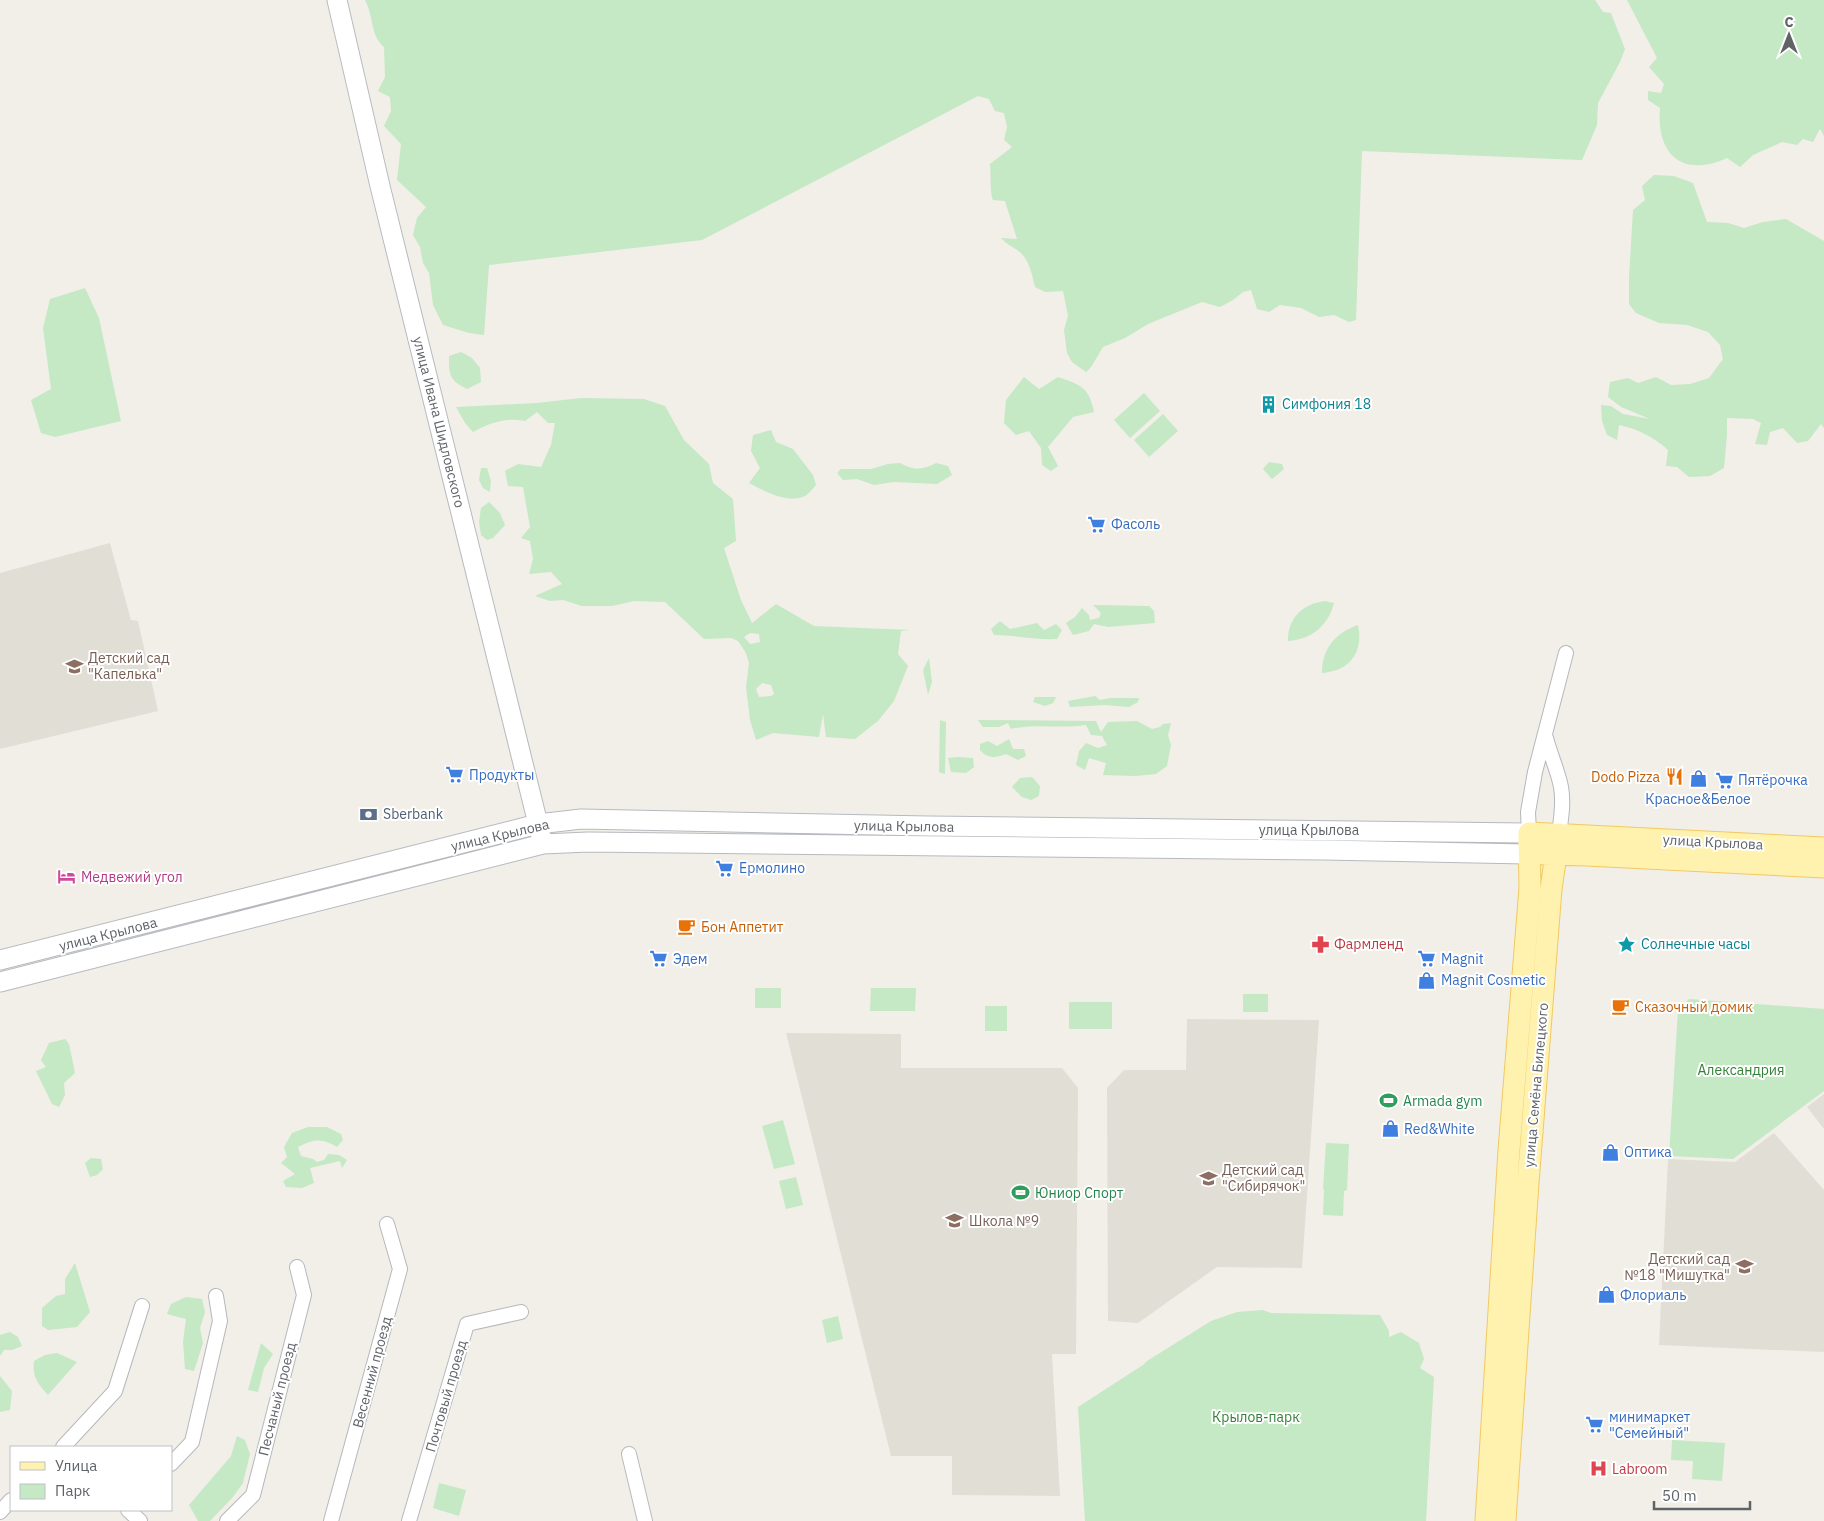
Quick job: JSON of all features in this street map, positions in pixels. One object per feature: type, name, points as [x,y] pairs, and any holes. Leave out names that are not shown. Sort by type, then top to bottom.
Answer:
[{"type":"main road","name":"улица Ивана Шидловского","points":[[337,0],[382,195],[542,844]]},
{"type":"main road","name":"улица Крылова","points":[[0,960],[538,824],[582,819],[928,826],[1529,833],[1558,844],[1824,867]]},
{"type":"main road","name":"улица Семёна Билецкого","points":[[1486,1521],[1509,1150],[1530,888],[1531,854],[1529,833]]},
{"type":"main road","name":"улица Крылова","points":[[0,982],[542,844],[658,842],[1531,854],[1558,844],[1824,848]]},
{"type":"main road","name":"улица Семёна Билецкого","points":[[1505,1521],[1551,889],[1558,844]]},
{"type":"street","name":"улица Семёна Билецкого","points":[[1558,844],[1563,802],[1561,785],[1545,736],[1566,653]]},
{"type":"street","points":[[1529,833],[1528,812],[1535,772],[1545,736]]},
{"type":"street","name":"Весенний проезд","points":[[331,1521],[400,1269],[387,1224]]},
{"type":"street","name":"Песчаный проезд","points":[[227,1521],[253,1495],[267,1434],[304,1295],[297,1267]]},
{"type":"street","points":[[172,1463],[192,1442],[220,1321],[216,1296]]},
{"type":"street","points":[[66,1446],[115,1390],[142,1306]]},
{"type":"street","name":"Почтовый проезд","points":[[410,1521],[467,1324],[521,1312]]},
{"type":"street","points":[[629,1454],[645,1521]]},
{"type":"street","points":[[0,1512],[10,1501]]},
{"type":"street","points":[[129,1511],[140,1521]]},
{"type":"shaded area","name":"Детский сад \"Капелька\"","points":[[110,543],[131,620],[138,621],[158,711],[0,749],[0,573]]},
{"type":"shaded area","name":"Детский сад \"Сибирячок\"","points":[[1187,1019],[1319,1020],[1302,1268],[1217,1267],[1138,1323],[1108,1321],[1107,1088],[1124,1070],[1186,1070]]},
{"type":"shaded area","name":"Школа №9","points":[[786,1033],[901,1034],[901,1068],[1062,1068],[1078,1088],[1076,1354],[1052,1354],[1060,1496],[952,1495],[952,1456],[891,1456]]},
{"type":"shaded area","points":[[1824,1094],[1824,1129],[1807,1107]]},
{"type":"shaded area","name":"Детский сад №18 \"Мишутка\"","points":[[1774,1133],[1824,1190],[1824,1352],[1659,1345],[1668,1159],[1735,1162]]},
{"type":"green space","points":[[365,0],[1595,0],[1603,12],[1611,13],[1625,49],[1598,103],[1597,125],[1582,160],[1362,151],[1356,320],[1349,322],[1334,315],[1319,317],[1301,308],[1280,305],[1269,312],[1257,309],[1251,290],[1243,292],[1220,307],[1202,302],[1148,324],[1125,338],[1103,347],[1086,372],[1072,362],[1067,353],[1064,330],[1068,316],[1063,291],[1045,292],[1035,287],[1027,260],[1001,238],[1017,239],[1005,201],[993,200],[990,164],[1012,147],[1004,140],[1007,127],[1004,113],[995,111],[989,99],[978,96],[702,240],[489,265],[484,335],[469,333],[443,325],[433,305],[429,273],[423,263],[420,247],[413,235],[417,218],[426,207],[397,180],[401,144],[384,126],[391,111],[390,97],[378,91],[385,77],[384,47],[376,37]]},
{"type":"green space","points":[[1627,0],[1824,0],[1824,136],[1820,129],[1813,142],[1803,139],[1797,145],[1782,142],[1753,155],[1740,167],[1727,158],[1711,164],[1697,165],[1685,163],[1676,158],[1668,150],[1663,138],[1660,124],[1660,108],[1648,100],[1648,91],[1661,93],[1664,84],[1649,67],[1657,58]]},
{"type":"green space","points":[[1654,175],[1674,176],[1693,183],[1707,222],[1728,223],[1744,228],[1763,222],[1786,219],[1824,241],[1824,428],[1821,424],[1808,441],[1797,443],[1783,428],[1770,432],[1767,445],[1755,444],[1761,423],[1753,419],[1727,418],[1724,468],[1710,476],[1689,477],[1677,467],[1666,466],[1668,450],[1645,434],[1619,425],[1617,440],[1607,435],[1602,421],[1601,405],[1611,406],[1623,414],[1650,419],[1621,407],[1608,397],[1610,382],[1628,378],[1638,383],[1656,377],[1671,385],[1690,384],[1709,378],[1723,359],[1720,345],[1708,332],[1687,325],[1659,323],[1636,313],[1629,304],[1633,210],[1645,200],[1642,186]]},
{"type":"green space","points":[[85,288],[99,318],[121,421],[55,437],[41,433],[31,400],[51,389],[43,328],[50,299]]},
{"type":"green space","points":[[461,352],[472,358],[480,368],[481,382],[467,389],[453,380],[449,368],[449,356]]},
{"type":"green space","points":[[1024,377],[1039,389],[1058,377],[1083,388],[1090,397],[1094,412],[1073,417],[1048,447],[1058,466],[1051,471],[1042,465],[1041,448],[1029,431],[1016,435],[1004,423],[1006,400]]},
{"type":"green space","points":[[1144,393],[1160,411],[1130,438],[1114,420]]},
{"type":"green space","points":[[581,398],[644,399],[665,406],[684,440],[709,464],[713,483],[733,499],[736,541],[724,548],[741,600],[752,623],[776,604],[814,626],[910,630],[901,631],[898,654],[908,666],[894,701],[878,721],[855,739],[826,737],[823,714],[819,737],[773,733],[756,740],[750,720],[746,687],[749,663],[746,653],[738,641],[731,638],[704,639],[665,602],[634,601],[612,606],[582,606],[563,600],[550,601],[535,596],[562,584],[551,572],[529,574],[533,559],[530,541],[521,538],[530,527],[523,487],[508,486],[505,471],[518,464],[541,467],[551,445],[555,423],[548,423],[537,412],[525,421],[511,420],[498,422],[473,432],[465,423],[456,407],[537,403]],"holes":[[[750,633],[759,634],[760,642],[750,644],[744,637]],[[762,683],[771,685],[774,694],[759,697],[756,689]]]},
{"type":"green space","points":[[1163,414],[1178,431],[1149,457],[1134,440]]},
{"type":"green space","points":[[771,430],[776,442],[793,449],[813,475],[816,485],[805,496],[784,498],[749,483],[760,468],[751,451],[753,435]]},
{"type":"green space","points":[[1269,462],[1282,464],[1284,469],[1272,479],[1263,469]]},
{"type":"green space","points":[[900,463],[918,469],[936,463],[948,466],[952,475],[937,484],[894,482],[874,485],[857,479],[843,480],[837,473],[841,469],[871,469]]},
{"type":"green space","points":[[481,468],[487,468],[491,481],[490,492],[483,488],[479,480]]},
{"type":"green space","points":[[489,502],[500,513],[505,525],[493,538],[487,540],[481,535],[479,522],[481,508]]},
{"type":"green space","points":[[1325,601],[1334,603],[1323,625],[1312,634],[1297,640],[1288,641],[1291,625],[1298,614],[1310,605]]},
{"type":"green space","points":[[1093,605],[1149,606],[1154,611],[1155,623],[1108,627],[1094,624],[1089,631],[1073,635],[1066,623],[1075,617],[1082,608],[1089,615],[1090,620],[1099,618],[1101,613]]},
{"type":"green space","points":[[1000,621],[1010,629],[1037,623],[1044,630],[1056,624],[1062,630],[1057,639],[994,635],[991,629]]},
{"type":"green space","points":[[1358,625],[1359,644],[1352,659],[1340,669],[1322,673],[1324,656],[1331,643],[1343,632]]},
{"type":"green space","points":[[929,658],[932,682],[928,695],[923,670]]},
{"type":"green space","points":[[1095,696],[1100,700],[1139,698],[1138,702],[1129,707],[1105,705],[1070,707],[1068,701]]},
{"type":"green space","points":[[1035,697],[1056,697],[1053,703],[1045,706],[1033,702]]},
{"type":"green space","points":[[940,720],[946,722],[945,774],[939,772]]},
{"type":"green space","points":[[978,720],[1096,721],[1101,732],[1108,722],[1137,721],[1152,729],[1171,723],[1168,735],[1171,745],[1167,766],[1156,774],[1135,776],[1103,775],[1106,763],[1089,758],[1085,770],[1076,765],[1079,751],[1086,743],[1098,748],[1107,745],[1102,736],[1091,735],[1086,725],[1030,726],[1011,729],[1008,723],[999,727],[983,727]]},
{"type":"green space","points":[[1009,739],[1013,749],[1024,749],[1026,756],[1018,760],[1006,754],[992,757],[980,750],[980,744],[988,741],[997,746]]},
{"type":"green space","points":[[948,758],[973,758],[974,767],[966,773],[951,772]]},
{"type":"green space","points":[[1032,777],[1040,786],[1039,796],[1031,800],[1022,797],[1012,787],[1020,778]]},
{"type":"green space","points":[[755,988],[781,988],[781,1008],[755,1008]]},
{"type":"green space","points":[[871,988],[916,988],[915,1011],[870,1011]]},
{"type":"green space","points":[[1243,994],[1268,994],[1268,1012],[1243,1012]]},
{"type":"green space","name":"Александрия","points":[[1689,999],[1824,1009],[1824,1091],[1733,1159],[1669,1156],[1678,1010]]},
{"type":"green space","points":[[1069,1002],[1112,1002],[1112,1029],[1069,1029]]},
{"type":"green space","points":[[985,1006],[1007,1006],[1007,1031],[985,1031]]},
{"type":"green space","points":[[65,1039],[69,1044],[75,1073],[64,1083],[65,1095],[59,1107],[52,1104],[36,1071],[46,1067],[41,1060],[49,1043]]},
{"type":"green space","points":[[783,1120],[795,1164],[774,1169],[762,1126]]},
{"type":"green space","points":[[308,1127],[327,1127],[341,1134],[343,1140],[337,1147],[322,1141],[309,1142],[298,1147],[301,1156],[317,1162],[324,1160],[328,1154],[339,1155],[347,1160],[342,1168],[340,1161],[310,1168],[314,1183],[302,1188],[286,1187],[283,1181],[295,1174],[281,1163],[287,1157],[284,1147],[292,1133]]},
{"type":"green space","points":[[1326,1143],[1349,1144],[1347,1190],[1344,1191],[1343,1216],[1323,1215]]},
{"type":"green space","points":[[91,1158],[101,1159],[103,1169],[97,1175],[90,1177],[85,1163]]},
{"type":"green space","points":[[796,1177],[803,1205],[786,1209],[779,1181]]},
{"type":"green space","points":[[75,1263],[90,1312],[77,1327],[48,1330],[42,1326],[42,1308],[56,1296],[65,1294],[65,1279]]},
{"type":"green space","points":[[186,1297],[202,1299],[205,1312],[200,1328],[203,1343],[194,1371],[185,1369],[183,1342],[186,1319],[167,1314],[171,1304]]},
{"type":"green space","name":"Крылов-парк","points":[[1263,1310],[1271,1313],[1380,1315],[1389,1331],[1389,1337],[1401,1332],[1419,1343],[1424,1359],[1420,1368],[1434,1377],[1426,1521],[1085,1521],[1078,1407],[1211,1321],[1237,1312]]},
{"type":"green space","points":[[838,1316],[843,1339],[827,1343],[822,1320]]},
{"type":"green space","points":[[10,1332],[18,1337],[22,1346],[12,1350],[4,1350],[0,1356],[0,1335]]},
{"type":"green space","points":[[261,1343],[273,1354],[264,1368],[258,1392],[248,1390]]},
{"type":"green space","points":[[57,1353],[77,1362],[48,1395],[36,1380],[34,1361],[45,1355]]},
{"type":"green space","points":[[0,1376],[12,1391],[10,1410],[0,1412]]},
{"type":"green space","points":[[237,1436],[245,1440],[250,1454],[243,1483],[233,1497],[210,1521],[198,1521],[189,1505],[231,1456]]},
{"type":"green space","points":[[1672,1440],[1725,1443],[1722,1481],[1692,1479],[1693,1461],[1671,1460]]},
{"type":"green space","points":[[439,1483],[466,1490],[459,1516],[433,1508]]},
{"type":"place","name":"Симфония 18","points":[[1268,404]]},
{"type":"place","name":"Фасоль","points":[[1097,524]]},
{"type":"place","name":"Детский сад \"Капелька\"","points":[[74,666]]},
{"type":"place","name":"Продукты","points":[[455,775]]},
{"type":"place","name":"Dodo Pizza","points":[[1674,777]]},
{"type":"place","name":"Красное&Белое","points":[[1698,779]]},
{"type":"place","name":"Пятёрочка","points":[[1724,780]]},
{"type":"place","name":"Sberbank","points":[[369,814]]},
{"type":"place","name":"Ермолино","points":[[725,868]]},
{"type":"place","name":"Медвежий угол","points":[[67,877]]},
{"type":"place","name":"Бон Аппетит","points":[[687,927]]},
{"type":"place","name":"Фармленд","points":[[1320,944]]},
{"type":"place","name":"Солнечные часы","points":[[1627,944]]},
{"type":"place","name":"Эдем","points":[[659,959]]},
{"type":"place","name":"Magnit","points":[[1427,959]]},
{"type":"place","name":"Magnit Cosmetic","points":[[1427,980]]},
{"type":"place","name":"Сказочный домик","points":[[1621,1007]]},
{"type":"place","name":"Armada gym","points":[[1389,1101]]},
{"type":"place","name":"Red&White","points":[[1390,1129]]},
{"type":"place","name":"Оптика","points":[[1610,1152]]},
{"type":"place","name":"Детский сад \"Сибирячок\"","points":[[1208,1178]]},
{"type":"place","name":"Юниор Спорт","points":[[1021,1193]]},
{"type":"place","name":"Школа №9","points":[[955,1221]]},
{"type":"place","name":"Детский сад №18 \"Мишутка\"","points":[[1744,1267]]},
{"type":"place","name":"Флориаль","points":[[1606,1295]]},
{"type":"place","name":"минимаркет \"Семейный\"","points":[[1595,1425]]},
{"type":"place","name":"Labroom","points":[[1598,1469]]}]
